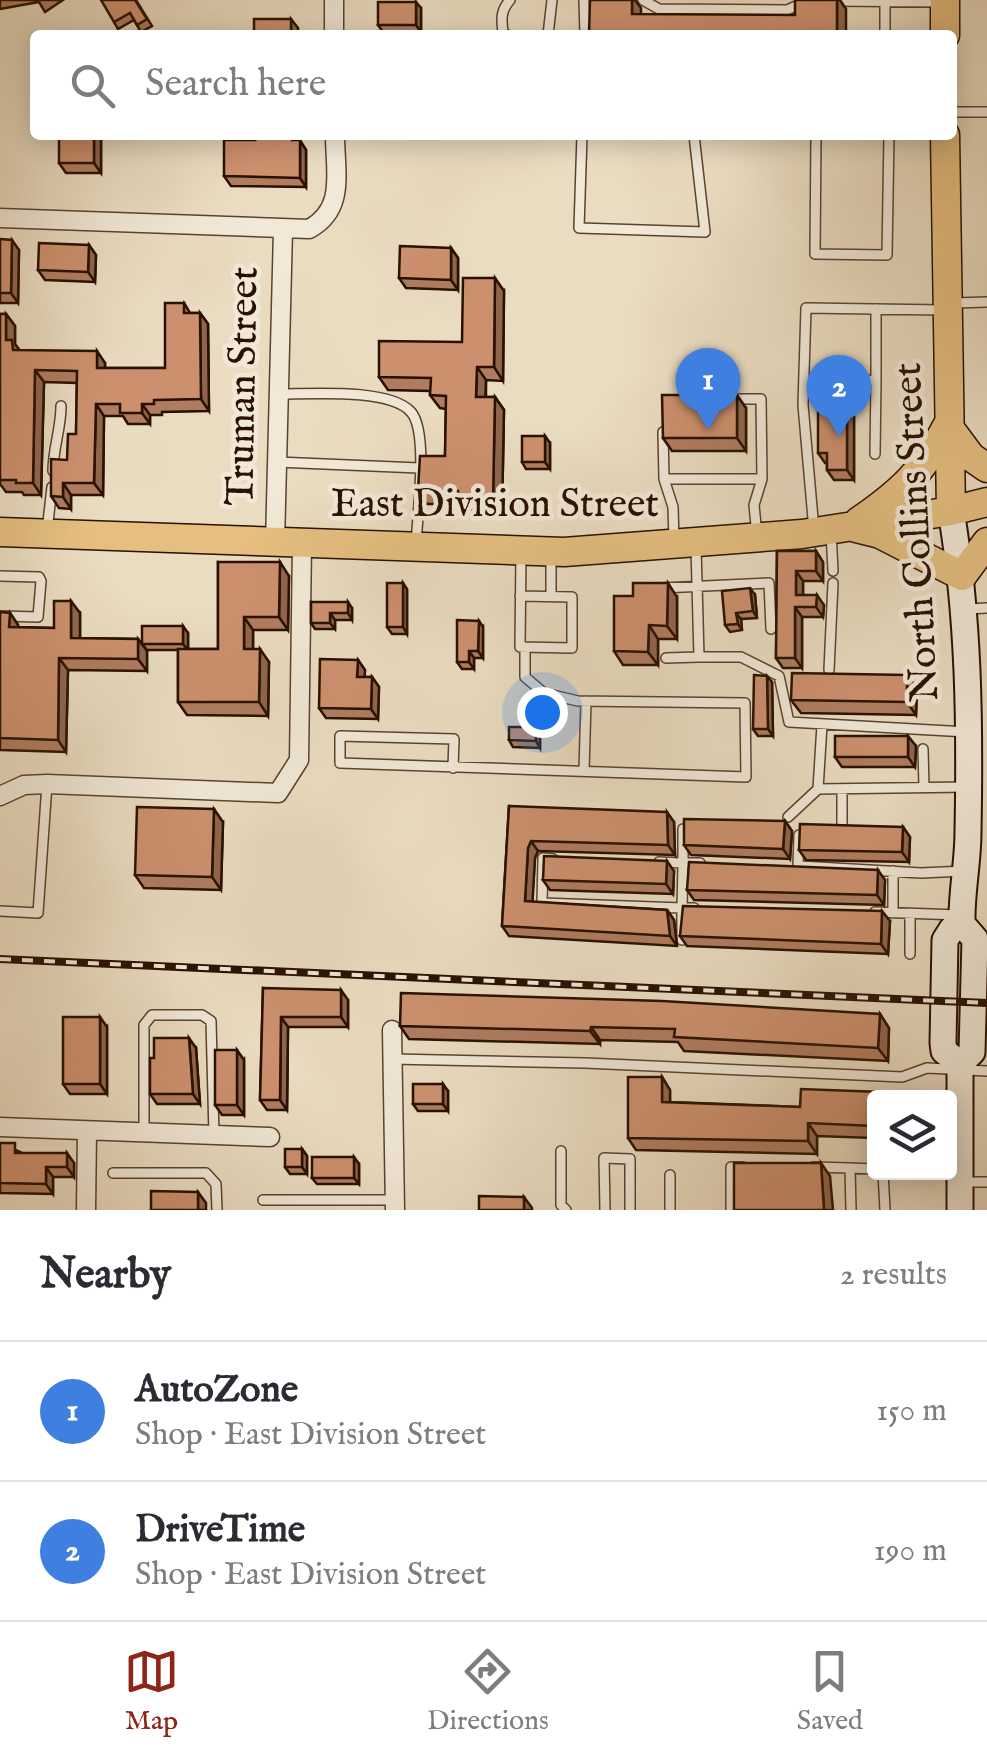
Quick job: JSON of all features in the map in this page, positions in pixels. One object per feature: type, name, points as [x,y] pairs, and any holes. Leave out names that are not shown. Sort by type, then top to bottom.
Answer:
[{"type":"main road","points":[[944,1],[945,30]]},
{"type":"main road","name":"North Collins Street","points":[[945,140],[952,511],[962,576],[976,608],[978,699],[970,732],[969,787],[974,820],[968,870],[961,920],[946,940],[944,1051],[960,1067],[972,1052],[975,939],[961,920]]},
{"type":"main road","points":[[832,530],[889,500],[919,474],[948,424],[970,457],[987,468]]},
{"type":"main road","name":"East Division Street","points":[[0,532],[551,552],[832,530],[987,502]]},
{"type":"main road","points":[[832,530],[880,534],[962,576],[987,542]]},
{"type":"main road","points":[[957,1148],[960,1067]]},
{"type":"main road","points":[[957,1180],[960,1210]]},
{"type":"street","points":[[334,0],[334,30]]},
{"type":"street","points":[[0,218],[308,229],[324,221],[332,210],[335,140]]},
{"type":"street","name":"Truman Street","points":[[47,784],[278,793],[299,760],[288,544],[276,462],[283,230]]},
{"type":"street","points":[[0,796],[24,786],[47,784]]},
{"type":"street","points":[[392,1030],[394,1205]]},
{"type":"street","points":[[0,1127],[270,1136]]},
{"type":"street","points":[[86,1210],[87,1130]]},
{"type":"lane","points":[[505,30],[503,8],[510,0]]},
{"type":"lane","points":[[550,30],[552,0]]},
{"type":"lane","points":[[584,0],[585,30]]},
{"type":"lane","points":[[643,0],[659,9],[787,10],[807,0],[817,0]]},
{"type":"lane","points":[[836,1],[944,1]]},
{"type":"lane","points":[[885,1],[886,30]]},
{"type":"lane","points":[[957,112],[987,112]]},
{"type":"lane","points":[[582,140],[579,228],[705,232],[695,140]]},
{"type":"lane","points":[[816,140],[815,254],[887,255],[890,140]]},
{"type":"lane","points":[[833,571],[832,530],[804,381],[806,308],[876,310],[987,302]]},
{"type":"lane","points":[[875,454],[876,310]]},
{"type":"lane","points":[[804,381],[876,380]]},
{"type":"lane","points":[[277,394],[370,396],[397,402],[411,411],[417,425],[419,468],[416,548]]},
{"type":"lane","points":[[722,399],[761,399],[762,479],[754,506],[757,538]]},
{"type":"lane","points":[[47,534],[53,448],[60,431],[61,406]]},
{"type":"lane","points":[[663,419],[664,479],[696,586],[699,657]]},
{"type":"lane","points":[[276,462],[419,468]]},
{"type":"lane","points":[[664,479],[762,479]]},
{"type":"lane","points":[[520,596],[572,596],[572,648],[520,647],[520,596],[521,551]]},
{"type":"lane","points":[[551,552],[551,596]]},
{"type":"lane","points":[[0,576],[41,580],[38,617],[0,616]]},
{"type":"lane","points":[[829,670],[833,582]]},
{"type":"lane","points":[[654,589],[769,583],[772,628]]},
{"type":"lane","points":[[453,768],[454,739],[340,736],[340,763],[453,768],[746,777],[745,703],[586,701],[544,692],[525,677],[525,647]]},
{"type":"lane","points":[[666,658],[741,657],[779,676],[789,722],[970,732]]},
{"type":"lane","points":[[584,771],[586,701]]},
{"type":"lane","points":[[788,817],[818,788],[822,725]]},
{"type":"lane","points":[[923,749],[924,787]]},
{"type":"lane","points":[[0,911],[38,913],[47,784]]},
{"type":"lane","points":[[818,788],[969,787]]},
{"type":"lane","points":[[842,789],[842,826]]},
{"type":"lane","points":[[682,940],[683,829]]},
{"type":"lane","points":[[798,866],[799,835]]},
{"type":"lane","points":[[563,859],[543,858],[542,902],[700,908]]},
{"type":"lane","points":[[643,862],[721,864]]},
{"type":"lane","points":[[778,866],[968,870]]},
{"type":"lane","points":[[893,871],[893,913]]},
{"type":"lane","points":[[859,912],[961,920]]},
{"type":"lane","points":[[910,914],[910,954]]},
{"type":"lane","points":[[144,1132],[144,1024],[152,1015],[202,1014],[212,1022],[214,1134]]},
{"type":"lane","points":[[392,1059],[902,1077],[928,1068],[987,1071]]},
{"type":"lane","points":[[561,1151],[561,1204],[566,1210]]},
{"type":"lane","points":[[605,1210],[604,1158],[630,1159],[630,1210]]},
{"type":"lane","points":[[731,1210],[731,1167],[750,1167]]},
{"type":"lane","points":[[804,1167],[867,1169]]},
{"type":"lane","points":[[850,1168],[851,1210]]},
{"type":"lane","points":[[113,1172],[206,1173],[216,1184],[216,1210]]},
{"type":"lane","points":[[670,1175],[670,1210]]},
{"type":"lane","points":[[957,1175],[987,1182]]},
{"type":"lane","points":[[883,1180],[885,1210]]},
{"type":"lane","points":[[263,1200],[394,1205]]},
{"type":"building","points":[[101,0],[135,0],[147,19],[137,25],[130,13],[114,22]]},
{"type":"building","points":[[590,0],[632,0],[632,14],[795,15],[795,0],[837,0],[837,30],[589,30]]},
{"type":"building","points":[[378,2],[416,2],[416,25],[378,25]]},
{"type":"building","points":[[254,19],[291,19],[291,30],[254,30]]},
{"type":"building","points":[[59,140],[94,140],[94,163],[59,163]]},
{"type":"building","points":[[224,140],[300,140],[300,178],[224,176]]},
{"type":"building","points":[[0,239],[12,240],[11,293],[0,293]]},
{"type":"building","points":[[39,243],[89,245],[88,272],[38,270]]},
{"type":"building","points":[[400,246],[451,248],[451,280],[399,278]]},
{"type":"building","points":[[463,278],[495,278],[494,367],[477,367],[476,397],[495,397],[493,501],[458,500],[458,491],[418,490],[420,456],[445,456],[446,396],[430,395],[431,378],[379,377],[379,341],[462,342]]},
{"type":"building","points":[[165,303],[184,303],[184,313],[200,313],[201,399],[154,400],[154,404],[142,404],[142,413],[120,413],[120,404],[96,404],[94,483],[63,483],[63,497],[51,496],[51,459],[67,460],[68,434],[76,434],[77,371],[35,370],[33,483],[0,480],[0,314],[6,314],[6,340],[12,340],[13,350],[97,351],[97,368],[165,368]]},
{"type":"building","points":[[662,395],[737,395],[737,438],[663,438]]},
{"type":"building","points":[[818,400],[847,400],[847,470],[827,470],[827,453],[818,453]]},
{"type":"building","points":[[522,436],[545,436],[545,462],[522,462]]},
{"type":"building","points":[[777,551],[816,551],[816,571],[796,571],[796,595],[817,595],[816,607],[795,607],[795,658],[776,658]]},
{"type":"building","points":[[218,562],[280,562],[279,617],[244,617],[244,649],[260,649],[259,702],[178,702],[178,649],[218,649]]},
{"type":"building","points":[[387,583],[403,583],[403,627],[387,627]]},
{"type":"building","points":[[633,583],[668,583],[667,626],[649,625],[648,652],[614,651],[614,596],[633,596]]},
{"type":"building","points":[[750,588],[753,611],[736,613],[738,624],[725,625],[722,591]]},
{"type":"building","points":[[54,601],[71,601],[71,638],[138,639],[138,659],[59,658],[58,740],[0,738],[0,612],[10,613],[9,627],[54,628]]},
{"type":"building","points":[[311,602],[348,602],[348,613],[330,613],[330,623],[311,623]]},
{"type":"building","points":[[457,620],[479,621],[478,651],[469,651],[469,662],[457,662]]},
{"type":"building","points":[[142,626],[183,626],[183,644],[142,644]]},
{"type":"building","points":[[320,659],[358,660],[357,677],[372,677],[371,709],[319,708]]},
{"type":"building","points":[[792,673],[907,675],[907,702],[791,700]]},
{"type":"building","points":[[754,675],[767,676],[768,729],[753,729]]},
{"type":"building","points":[[509,727],[536,727],[536,741],[509,740]]},
{"type":"building","points":[[835,736],[908,736],[908,757],[835,757]]},
{"type":"building","points":[[509,806],[667,812],[668,845],[531,841],[525,901],[667,910],[670,936],[502,926]]},
{"type":"building","points":[[137,807],[214,809],[212,877],[135,875]]},
{"type":"building","points":[[684,819],[785,821],[783,849],[684,845]]},
{"type":"building","points":[[800,824],[903,827],[902,852],[799,850]]},
{"type":"building","points":[[544,856],[667,861],[666,884],[543,880]]},
{"type":"building","points":[[689,862],[878,870],[877,895],[687,890]]},
{"type":"building","points":[[683,906],[882,911],[881,944],[680,936]]},
{"type":"building","points":[[263,988],[341,990],[341,1017],[281,1017],[280,1100],[260,1100]]},
{"type":"building","points":[[401,993],[662,1001],[880,1014],[878,1048],[674,1037],[675,1029],[400,1026]]},
{"type":"building","points":[[63,1017],[100,1017],[100,1084],[63,1084]]},
{"type":"building","points":[[154,1038],[189,1038],[193,1094],[150,1094]]},
{"type":"building","points":[[215,1050],[237,1050],[237,1105],[215,1105]]},
{"type":"building","points":[[628,1077],[662,1077],[662,1102],[800,1107],[801,1089],[867,1091],[867,1126],[808,1123],[808,1141],[628,1138]]},
{"type":"building","points":[[413,1084],[443,1084],[443,1104],[413,1104]]},
{"type":"building","points":[[0,1143],[15,1143],[15,1153],[67,1153],[67,1167],[46,1167],[46,1184],[0,1183]]},
{"type":"building","points":[[285,1149],[302,1149],[302,1167],[285,1167]]},
{"type":"building","points":[[312,1157],[354,1157],[354,1178],[312,1178]]},
{"type":"building","points":[[734,1163],[821,1163],[824,1210],[734,1210]]},
{"type":"building","points":[[151,1191],[198,1192],[198,1210],[151,1210]]},
{"type":"building","points":[[479,1196],[524,1197],[524,1210],[479,1210]]},
{"type":"railway","points":[[0,959],[987,1003]]},
{"type":"place","name":"AutoZone","points":[[708,430]]},
{"type":"place","name":"DriveTime","points":[[839,437]]}]
